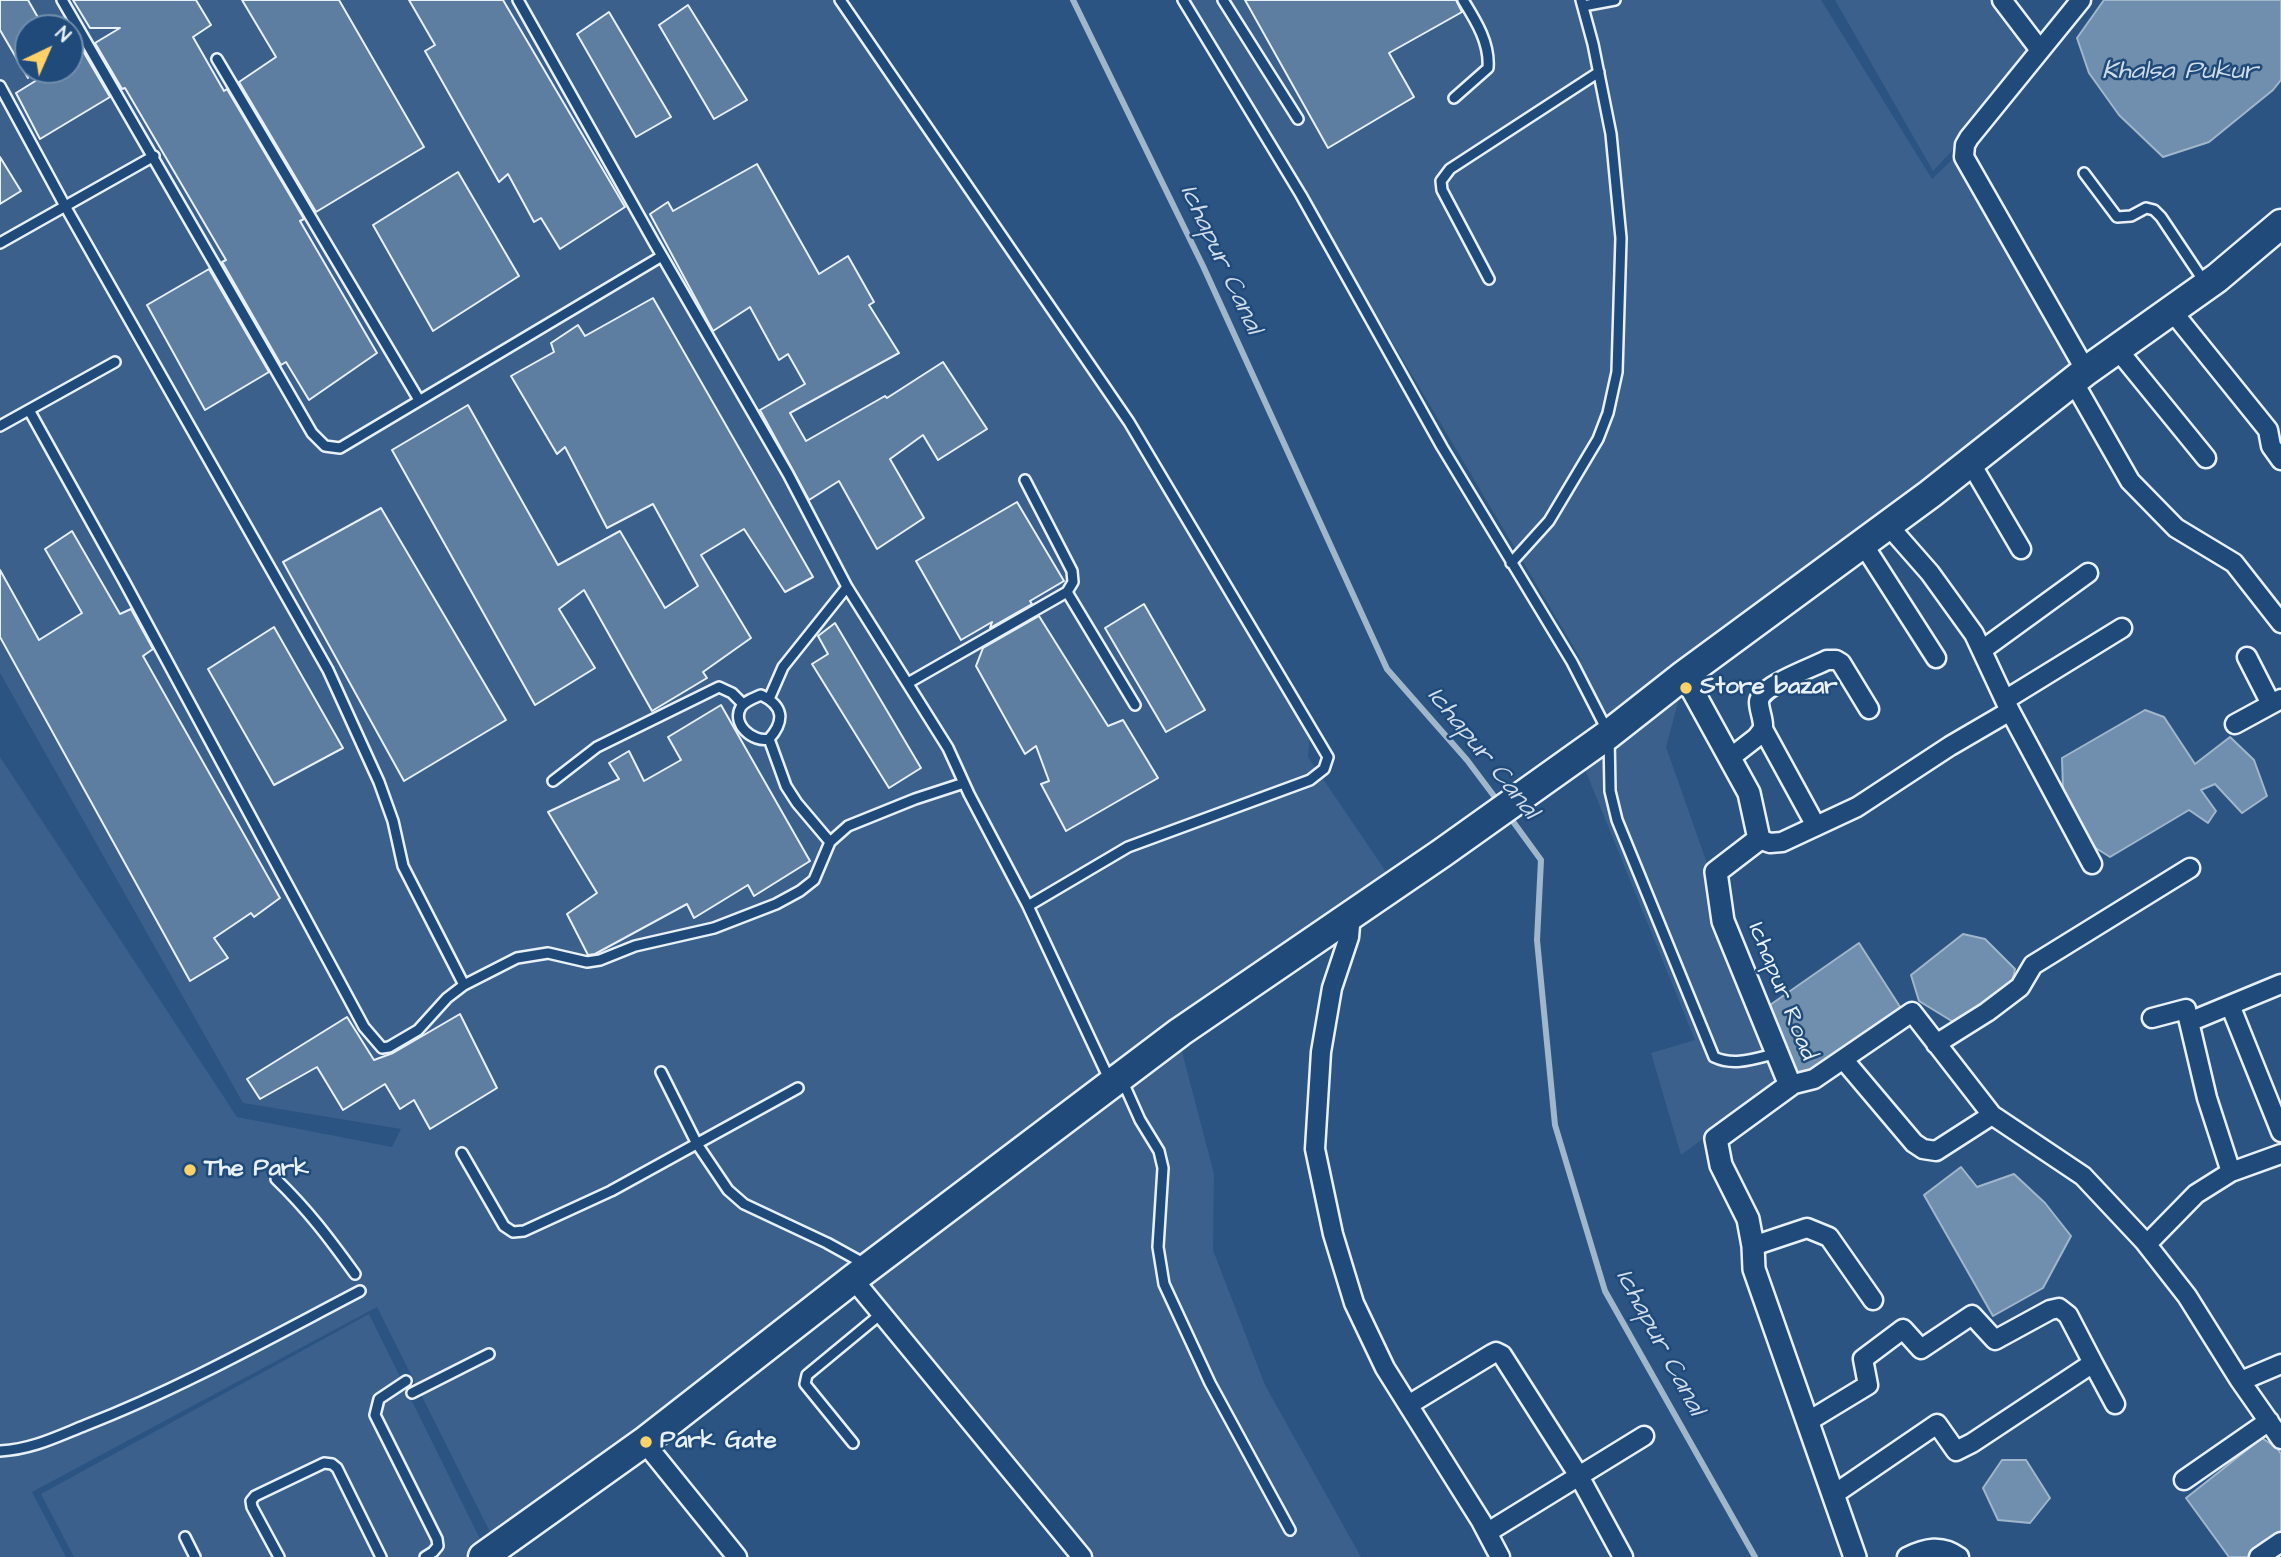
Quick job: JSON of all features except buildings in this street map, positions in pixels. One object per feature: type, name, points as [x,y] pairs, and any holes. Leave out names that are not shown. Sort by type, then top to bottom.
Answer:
[{"type":"main road","points":[[483,1557],[644,1442],[861,1273],[1180,1032],[1441,853],[1609,733],[1684,674],[1863,544],[2080,376],[2207,286],[2281,224]]},
{"type":"street","points":[[2002,0],[2040,50]]},
{"type":"street","points":[[2081,0],[1969,138],[1964,157],[2080,376],[2130,481],[2176,528],[2234,563],[2281,623]]},
{"type":"street","points":[[2172,311],[2275,426],[2271,446],[2281,460]]},
{"type":"street","points":[[2118,350],[2206,458]]},
{"type":"street","points":[[1970,462],[2021,549]]},
{"type":"street","points":[[1888,524],[1930,573],[1974,634],[2007,706],[2092,864]]},
{"type":"street","points":[[1863,544],[1936,658]]},
{"type":"street","points":[[1982,650],[2088,573]]},
{"type":"street","points":[[1684,674],[1749,793],[1759,839],[1770,843],[1782,842],[1857,807],[2122,628]]},
{"type":"street","points":[[2235,724],[2276,702],[2246,657]]},
{"type":"street","points":[[1816,826],[1763,729],[1758,700],[1781,681],[1828,660],[1836,660],[1869,709]]},
{"type":"street","points":[[1730,758],[1763,729]]},
{"type":"street","name":"Ichapur Road","points":[[1759,839],[1716,872],[1723,921],[1790,1085],[1716,1139],[1721,1165],[1748,1219],[1754,1269],[1855,1557]]},
{"type":"street","points":[[1936,1044],[1987,1012],[2020,987],[2033,965],[2190,868]]},
{"type":"street","points":[[1351,914],[1349,937],[1332,988],[1321,1052],[1315,1149],[1333,1234],[1354,1303],[1385,1368],[1488,1532],[1500,1557]]},
{"type":"street","points":[[2189,1022],[2281,984]]},
{"type":"street","points":[[2230,1005],[2281,1132]]},
{"type":"street","points":[[2152,1018],[2186,1009],[2207,1098],[2231,1172]]},
{"type":"street","points":[[1790,1085],[1814,1079],[1912,1012],[1993,1115],[2083,1176],[2147,1244],[2187,1296],[2281,1439]]},
{"type":"street","points":[[1843,1059],[1913,1143],[1923,1149],[1936,1151],[1993,1115]]},
{"type":"street","points":[[2147,1244],[2196,1194],[2231,1172],[2281,1154]]},
{"type":"street","points":[[1753,1246],[1807,1227],[1829,1237],[1873,1300]]},
{"type":"street","points":[[861,1273],[882,1314],[1082,1557]]},
{"type":"street","points":[[1807,1422],[1868,1385],[1863,1359],[1903,1329],[1921,1349],[1972,1315],[1995,1340],[2050,1310],[2059,1308],[2068,1315],[2115,1404]]},
{"type":"street","points":[[1410,1404],[1496,1352],[1502,1355],[1579,1476],[1623,1557]]},
{"type":"street","points":[[1833,1495],[1937,1424],[1956,1451],[1972,1443],[2093,1363]]},
{"type":"street","points":[[2241,1381],[2281,1364]]},
{"type":"street","points":[[2184,1480],[2269,1421]]},
{"type":"street","points":[[1488,1532],[1644,1436]]},
{"type":"street","points":[[644,1442],[737,1557]]},
{"type":"street","points":[[2259,1557],[2281,1542]]},
{"type":"street","points":[[1907,1557],[1921,1550],[1941,1547],[1959,1557]]},
{"type":"lane","points":[[62,0],[312,433],[325,446],[340,448],[662,256]]},
{"type":"lane","points":[[518,0],[788,474],[847,587],[948,748],[1116,1081],[1159,1151],[1163,1182],[1158,1247],[1164,1284],[1210,1382],[1290,1530]]},
{"type":"lane","points":[[840,0],[1129,422],[1328,757],[1324,768],[1310,780],[1128,847],[1028,906]]},
{"type":"lane","points":[[1183,0],[1301,195],[1442,447],[1572,662],[1609,733],[1610,791],[1617,820],[1714,1057],[1723,1061],[1740,1062],[1778,1053]]},
{"type":"lane","points":[[1223,0],[1298,119]]},
{"type":"lane","points":[[1454,98],[1488,68],[1489,57],[1484,41],[1463,0]]},
{"type":"lane","points":[[1511,563],[1549,521],[1598,439],[1608,413],[1617,372],[1621,237],[1611,134],[1582,3],[1615,0]]},
{"type":"lane","points":[[217,59],[419,400]]},
{"type":"lane","points":[[1489,279],[1441,190],[1441,181],[1450,169],[1599,72]]},
{"type":"lane","points":[[0,86],[328,670],[379,782],[393,821],[403,866],[464,985]]},
{"type":"lane","points":[[0,243],[154,156]]},
{"type":"lane","points":[[2084,173],[2117,217],[2131,216],[2146,208],[2154,210],[2207,286]]},
{"type":"lane","points":[[0,426],[115,362]]},
{"type":"lane","points":[[29,410],[364,1027],[382,1048],[389,1047],[418,1030],[447,998],[464,985],[517,958],[548,953],[587,962],[600,960],[635,946],[714,928],[751,914],[800,891],[814,880],[830,842],[848,826],[964,783]]},
{"type":"lane","points":[[908,683],[1067,592],[1073,582],[1072,571],[1025,480]]},
{"type":"lane","points":[[769,699],[783,667],[847,587]]},
{"type":"lane","points":[[1067,592],[1135,705]]},
{"type":"lane","points":[[553,781],[597,747],[719,687],[732,693],[743,704]]},
{"type":"lane","points":[[761,695],[775,704],[781,719],[777,730],[769,739],[762,741],[750,736],[744,729],[739,717],[743,704],[761,695]]},
{"type":"lane","points":[[769,739],[786,786],[830,842]]},
{"type":"lane","points":[[660,1072],[697,1144],[728,1190],[744,1204],[827,1244],[861,1273]]},
{"type":"lane","points":[[462,1153],[504,1226],[513,1232],[524,1231],[611,1191],[797,1088]]},
{"type":"lane","points":[[276,1179],[317,1221],[355,1273]]},
{"type":"lane","points":[[0,1451],[24,1450],[119,1412],[360,1291]]},
{"type":"lane","points":[[853,1443],[805,1384],[807,1375],[882,1314]]},
{"type":"lane","points":[[412,1392],[489,1354]]},
{"type":"lane","points":[[406,1381],[379,1399],[375,1415],[437,1539],[438,1546],[425,1557]]},
{"type":"lane","points":[[279,1557],[251,1501],[255,1496],[324,1464],[332,1464],[337,1468],[381,1557]]},
{"type":"lane","points":[[185,1536],[195,1557]]},
{"type":"shaded area","points":[[0,0],[837,0],[1134,434],[1310,734],[1308,757],[1389,876],[634,1441],[491,1534],[377,1307],[32,1492],[66,1557],[0,1557],[0,757],[237,1117],[392,1147],[401,1129],[243,1103],[0,673]]},
{"type":"shaded area","points":[[1189,0],[1821,0],[1932,179],[1956,156],[2084,371],[1599,734],[1579,656]]},
{"type":"shaded area","points":[[1835,0],[1997,0],[2033,46],[1970,132],[1933,171]]},
{"type":"shaded area","points":[[1680,695],[1666,747],[1708,866],[1711,912],[1782,1081],[1681,1155],[1651,1053],[1695,1040],[1584,767]]},
{"type":"shaded area","points":[[1180,1044],[1214,1174],[1213,1250],[1265,1385],[1361,1557],[1088,1557],[862,1280]]},
{"type":"shaded area","points":[[369,1314],[484,1547],[469,1557],[74,1557],[41,1494]]},
{"type":"water","name":"Khalsa Pukur","points":[[2104,0],[2281,0],[2281,80],[2273,90],[2209,142],[2163,157],[2119,115],[2089,73],[2077,38]]},
{"type":"water","points":[[2145,710],[2164,717],[2195,764],[2230,737],[2254,760],[2267,796],[2242,813],[2215,784],[2201,790],[2216,811],[2208,823],[2189,810],[2110,857],[2091,845],[2063,789],[2062,758]]},
{"type":"water","points":[[1963,934],[1985,939],[2015,969],[2012,979],[2000,995],[1983,1009],[1955,1023],[1919,1001],[1911,975]]},
{"type":"water","points":[[1859,943],[1904,1013],[1812,1072],[1796,1072],[1770,1005]]},
{"type":"water","points":[[1961,1167],[1977,1187],[2014,1174],[2045,1203],[2071,1236],[2043,1288],[1993,1316],[1924,1195]]},
{"type":"water","points":[[2262,1438],[2281,1454],[2281,1534],[2248,1557],[2229,1557],[2186,1498]]},
{"type":"water","points":[[2002,1460],[2026,1460],[2050,1498],[2030,1523],[1998,1520],[1983,1488]]},
{"type":"waterway","name":"Ichapur Canal","points":[[1073,0],[1203,266],[1387,669],[1467,760],[1500,804]]},
{"type":"waterway","name":"Ichapur Canal","points":[[1509,816],[1541,860],[1537,940],[1555,1125],[1605,1291],[1755,1557]]},
{"type":"place","name":"Store bazar","points":[[1686,688]]},
{"type":"place","name":"The Park","points":[[190,1170]]},
{"type":"place","name":"Park Gate","points":[[646,1442]]}]
